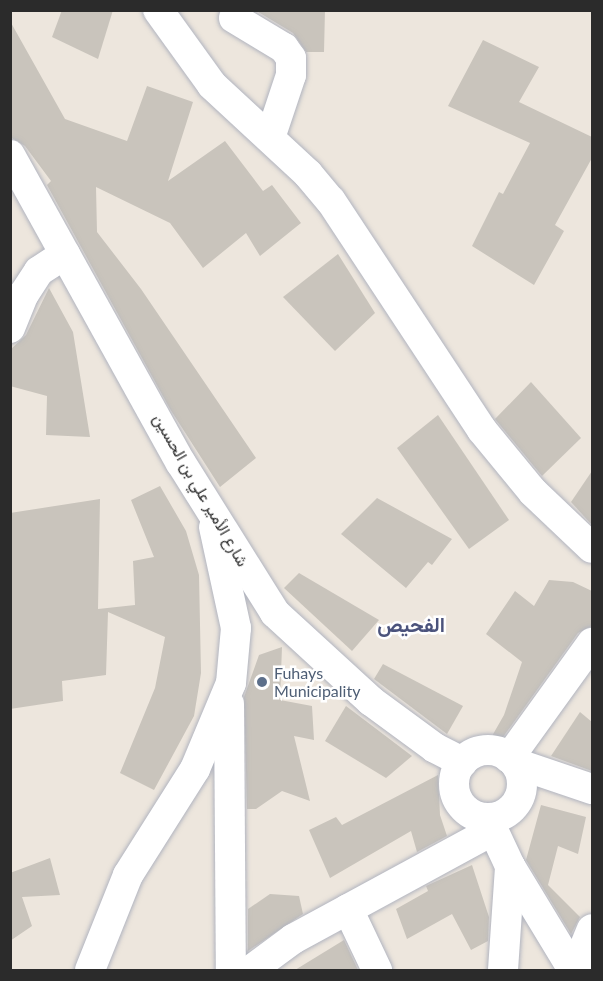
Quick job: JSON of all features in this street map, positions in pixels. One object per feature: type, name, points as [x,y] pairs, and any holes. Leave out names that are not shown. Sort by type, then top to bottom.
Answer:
[{"type":"street","points":[[158,10],[212,84],[270,138],[331,201],[392,297],[508,465],[592,548]]},
{"type":"street","points":[[234,18],[284,48],[291,58],[291,75],[270,138]]},
{"type":"street","name":"شارع الأمير علي بن الحسين","points":[[10,155],[209,505],[275,613],[371,701],[435,748],[463,762]]},
{"type":"street","points":[[10,327],[24,294],[39,271],[65,254]]},
{"type":"street","points":[[209,505],[236,628],[231,683],[228,935],[231,970]]},
{"type":"street","points":[[236,628],[275,613]]},
{"type":"street","points":[[512,760],[592,643]]},
{"type":"street","points":[[90,970],[128,875],[195,769],[231,683]]},
{"type":"street","points":[[574,970],[510,866],[490,825],[465,809],[458,799],[454,786],[463,762],[485,750],[592,789]]},
{"type":"street","points":[[251,970],[293,939],[348,909],[508,812],[521,795],[522,784],[512,760]]},
{"type":"street","points":[[503,970],[510,866]]},
{"type":"street","points":[[348,909],[377,970]]},
{"type":"street","points":[[574,970],[592,929]]},
{"type":"building","points":[[62,10],[113,10],[98,59],[52,37]]},
{"type":"building","points":[[255,10],[325,10],[324,52],[306,52],[293,33]]},
{"type":"building","points":[[10,21],[65,119],[127,141],[147,86],[193,102],[168,181],[225,141],[263,191],[272,185],[301,223],[260,256],[246,233],[203,268],[170,223],[96,187],[97,232],[141,289],[256,458],[220,487],[170,409],[47,185],[51,181],[25,146],[10,137]]},
{"type":"building","points":[[483,40],[539,67],[519,102],[592,137],[592,158],[555,225],[564,231],[534,285],[472,246],[499,192],[503,194],[530,143],[448,106]]},
{"type":"building","points":[[338,254],[375,313],[335,351],[283,297]]},
{"type":"building","points":[[49,288],[73,332],[90,437],[46,435],[47,396],[10,386],[10,350],[26,335]]},
{"type":"building","points":[[531,382],[581,438],[542,476],[495,419]]},
{"type":"building","points":[[438,415],[509,520],[469,549],[397,448]]},
{"type":"building","points":[[592,471],[592,525],[571,502]]},
{"type":"building","points":[[160,486],[186,531],[199,575],[201,673],[194,716],[154,790],[120,773],[155,688],[165,637],[108,612],[106,675],[62,681],[63,701],[10,709],[10,513],[100,499],[98,609],[135,605],[133,561],[154,557],[131,500]]},
{"type":"building","points":[[377,498],[452,539],[432,565],[428,562],[406,588],[341,534]]},
{"type":"building","points":[[299,573],[379,620],[352,651],[284,588]]},
{"type":"building","points":[[549,580],[573,582],[592,591],[592,626],[578,633],[498,744],[488,743],[504,715],[522,662],[486,634],[515,591],[534,606]]},
{"type":"building","points":[[282,647],[280,700],[312,706],[314,740],[294,736],[310,801],[282,791],[256,809],[247,809],[244,697],[259,655]]},
{"type":"building","points":[[383,664],[463,706],[447,734],[374,679]]},
{"type":"building","points":[[346,706],[412,756],[386,778],[325,741]]},
{"type":"building","points":[[580,712],[592,722],[592,771],[551,756]]},
{"type":"building","points":[[438,775],[440,815],[447,836],[417,852],[411,831],[330,878],[309,830],[336,817],[342,825]]},
{"type":"building","points":[[541,805],[586,817],[578,854],[558,846],[548,885],[580,917],[571,934],[526,860]]},
{"type":"building","points":[[50,858],[60,895],[22,897],[32,926],[10,941],[10,873]]},
{"type":"building","points":[[472,865],[489,917],[488,941],[471,950],[452,914],[407,939],[396,909],[428,891],[426,886]]},
{"type":"building","points":[[270,894],[299,896],[303,914],[248,951],[248,909]]},
{"type":"building","points":[[344,940],[358,970],[295,970]]},
{"type":"place","name":"Fuhays Municipality","points":[[262,682]]},
{"type":"district","name":"الفحيص","points":[[411,624]]}]
